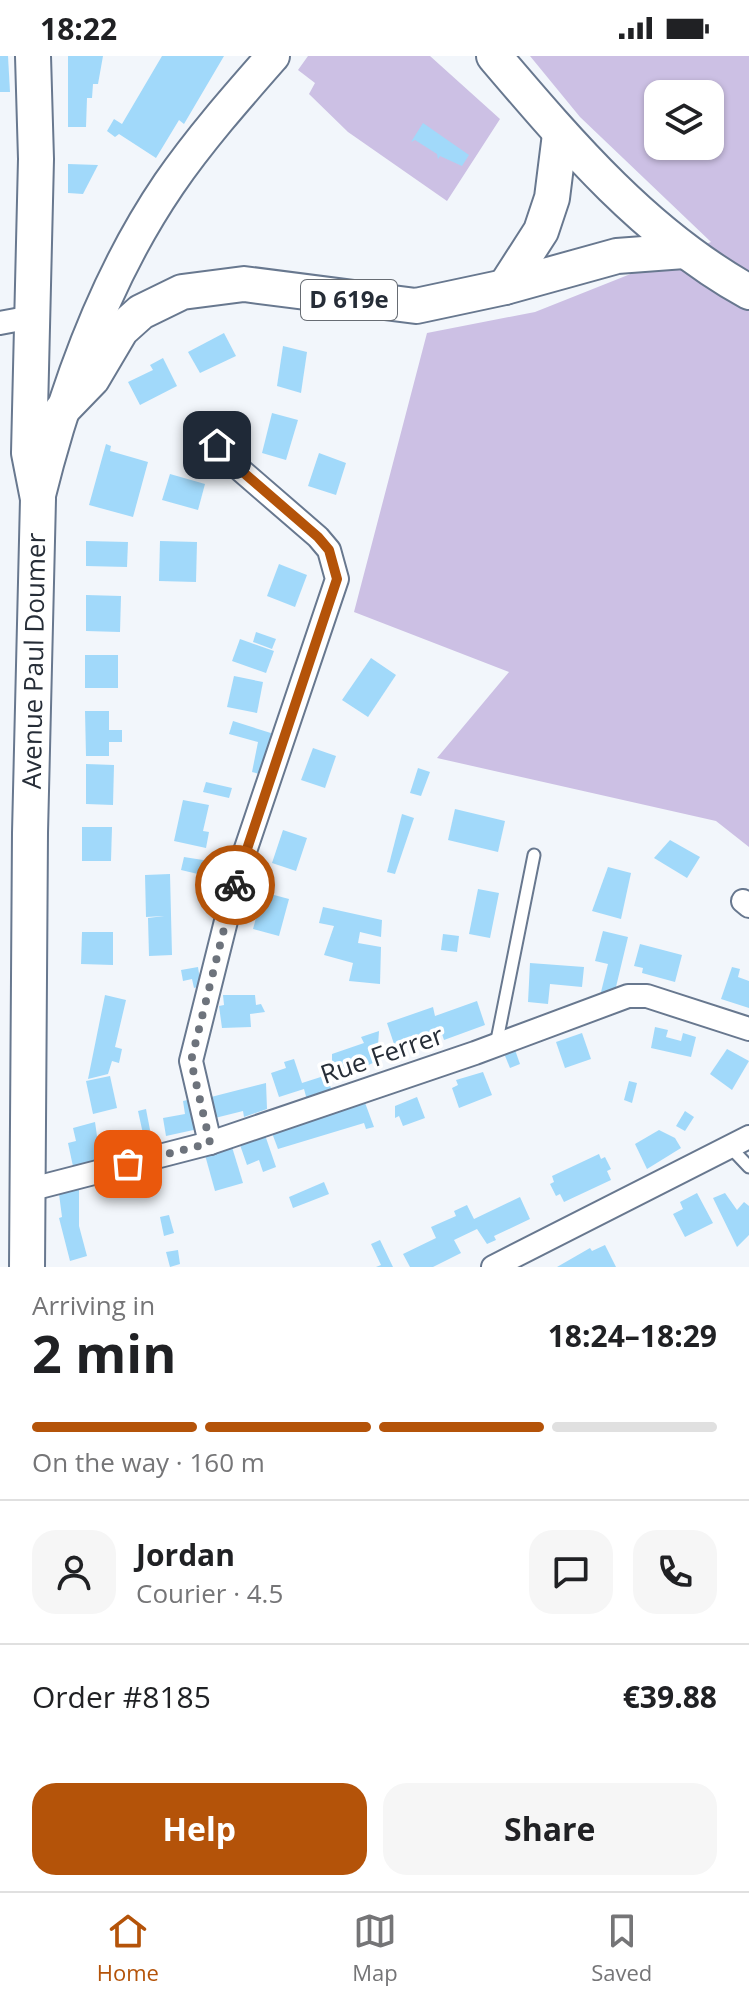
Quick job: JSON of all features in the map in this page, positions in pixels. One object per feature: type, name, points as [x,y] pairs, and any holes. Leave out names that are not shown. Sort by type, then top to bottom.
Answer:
[{"type":"main road","name":"Avenue Paul Doumer","points":[[27,1267],[30,817],[38,499],[29,453],[16,320],[36,159],[33,56]]},
{"type":"main road","points":[[38,499],[81,354],[142,226],[202,140],[273,56]]},
{"type":"main road","points":[[494,56],[598,174],[684,251],[749,292]]},
{"type":"main road","points":[[505,287],[541,231],[552,198],[560,134]]},
{"type":"main road","name":"D 619e","points":[[62,410],[92,379],[121,330],[141,312],[182,292],[244,284],[416,306],[505,287],[617,256],[684,251]]},
{"type":"street","points":[[210,1143],[191,1061],[239,869],[337,579],[329,550],[229,460],[217,445],[213,425]]},
{"type":"street","name":"Rue Ferrer","points":[[28,1190],[210,1143],[496,1045],[628,996],[647,996],[749,1029]]},
{"type":"street","points":[[493,1267],[740,1143]]},
{"type":"lane","points":[[496,1045],[534,855]]},
{"type":"lane","points":[[740,1143],[749,1167]]},
{"type":"shaded area","points":[[308,56],[430,56],[500,119],[447,201],[348,132],[309,94],[315,83],[298,70]]},
{"type":"shaded area","points":[[530,56],[749,56],[749,847],[716,821],[437,758],[509,672],[354,612],[427,333],[535,312],[711,242],[580,117]]},
{"type":"building","points":[[0,56],[8,56],[10,92],[0,92]]},
{"type":"building","points":[[68,56],[103,56],[98,84],[93,84],[92,98],[87,98],[86,127],[68,127]]},
{"type":"building","points":[[162,56],[224,56],[184,124],[179,120],[156,158],[119,134],[115,137],[107,131],[114,119],[122,124]]},
{"type":"building","points":[[423,123],[469,155],[462,166],[440,156],[438,159],[437,154],[415,140],[411,142]]},
{"type":"building","points":[[68,164],[98,165],[83,194],[68,193]]},
{"type":"building","points":[[224,333],[236,356],[200,373],[188,352]]},
{"type":"building","points":[[283,346],[307,352],[301,393],[277,386]]},
{"type":"building","points":[[163,358],[177,386],[140,405],[128,382],[153,370],[150,365]]},
{"type":"building","points":[[272,413],[298,420],[286,460],[262,453]]},
{"type":"building","points":[[106,444],[111,446],[110,451],[148,462],[133,517],[89,505]]},
{"type":"building","points":[[319,453],[346,463],[336,495],[308,486]]},
{"type":"building","points":[[170,474],[205,484],[198,510],[162,500]]},
{"type":"building","points":[[86,541],[128,542],[127,567],[86,566]]},
{"type":"building","points":[[160,541],[197,542],[196,582],[159,581]]},
{"type":"building","points":[[279,564],[307,575],[295,607],[267,596]]},
{"type":"building","points":[[86,595],[121,596],[120,632],[86,631]]},
{"type":"building","points":[[256,632],[276,639],[272,649],[253,642]]},
{"type":"building","points":[[240,639],[274,651],[266,673],[232,661]]},
{"type":"building","points":[[85,655],[118,655],[118,688],[85,688]]},
{"type":"building","points":[[371,658],[396,675],[368,717],[342,700]]},
{"type":"building","points":[[234,676],[263,682],[257,713],[227,707]]},
{"type":"building","points":[[85,711],[109,711],[109,730],[122,730],[122,742],[109,742],[109,756],[86,756]]},
{"type":"building","points":[[233,721],[274,734],[263,775],[252,772],[258,742],[229,734]]},
{"type":"building","points":[[313,748],[336,756],[325,788],[301,780]]},
{"type":"building","points":[[86,764],[114,765],[113,805],[86,804]]},
{"type":"building","points":[[418,768],[430,772],[421,796],[410,793]]},
{"type":"building","points":[[206,782],[232,788],[229,798],[203,792]]},
{"type":"building","points":[[183,800],[209,805],[203,831],[209,832],[206,848],[174,841]]},
{"type":"building","points":[[455,809],[505,821],[498,852],[448,840]]},
{"type":"building","points":[[402,814],[414,818],[395,874],[387,872]]},
{"type":"building","points":[[82,827],[112,827],[111,861],[82,861]]},
{"type":"building","points":[[283,830],[307,838],[296,871],[272,863]]},
{"type":"building","points":[[670,840],[700,857],[687,878],[654,858]]},
{"type":"building","points":[[184,857],[222,863],[219,879],[181,870]]},
{"type":"building","points":[[608,867],[631,873],[621,919],[592,911]]},
{"type":"building","points":[[170,874],[172,955],[149,956],[148,918],[164,916],[146,917],[145,875]]},
{"type":"building","points":[[478,889],[499,893],[490,938],[469,934]]},
{"type":"building","points":[[263,892],[289,899],[279,936],[253,929]]},
{"type":"building","points":[[323,907],[382,920],[381,937],[360,932],[358,943],[381,947],[380,984],[349,981],[353,963],[324,955],[334,926],[319,923]]},
{"type":"building","points":[[603,931],[628,937],[615,991],[600,996],[608,964],[595,961]]},
{"type":"building","points":[[82,932],[113,932],[113,965],[81,964]]},
{"type":"building","points":[[443,934],[459,936],[457,952],[441,950]]},
{"type":"building","points":[[640,944],[682,955],[675,982],[642,973],[643,968],[634,966]]},
{"type":"building","points":[[530,963],[584,967],[582,987],[550,984],[548,1004],[528,1002]]},
{"type":"building","points":[[198,967],[201,986],[194,988],[192,979],[183,981],[181,970]]},
{"type":"building","points":[[732,967],[740,969],[738,977],[749,981],[749,1008],[721,999]]},
{"type":"building","points":[[105,995],[126,1000],[115,1047],[122,1049],[119,1063],[112,1061],[108,1074],[88,1079]]},
{"type":"building","points":[[223,995],[255,995],[256,1005],[261,1004],[265,1012],[250,1014],[251,1027],[222,1028],[219,1006],[224,1005]]},
{"type":"building","points":[[477,1001],[485,1025],[444,1040],[441,1031],[395,1047],[387,1023],[433,1007],[435,1016]]},
{"type":"building","points":[[655,1027],[668,1030],[666,1037],[681,1041],[683,1033],[696,1037],[691,1057],[651,1048]]},
{"type":"building","points":[[379,1031],[377,1061],[360,1069],[353,1065],[332,1073],[332,1054],[364,1043],[361,1037]]},
{"type":"building","points":[[582,1033],[591,1059],[565,1068],[556,1042]]},
{"type":"building","points":[[514,1047],[520,1064],[510,1068],[503,1051]]},
{"type":"building","points":[[727,1049],[749,1061],[732,1090],[710,1074]]},
{"type":"building","points":[[294,1059],[302,1083],[327,1075],[332,1092],[307,1100],[304,1089],[279,1097],[271,1073],[286,1068],[284,1062]]},
{"type":"building","points":[[483,1072],[492,1095],[459,1108],[452,1088],[458,1085],[456,1080]]},
{"type":"building","points":[[110,1076],[117,1108],[93,1114],[86,1081]]},
{"type":"building","points":[[629,1081],[637,1083],[632,1103],[624,1100]]},
{"type":"building","points":[[266,1083],[267,1109],[244,1117],[243,1111],[215,1118],[211,1097]]},
{"type":"building","points":[[417,1097],[425,1118],[403,1126],[399,1116],[395,1118],[395,1106]]},
{"type":"building","points":[[192,1099],[198,1129],[166,1136],[163,1118],[185,1114],[183,1101]]},
{"type":"building","points":[[364,1100],[374,1127],[366,1129],[364,1123],[278,1149],[272,1133]]},
{"type":"building","points":[[146,1109],[154,1151],[147,1152],[138,1111]]},
{"type":"building","points":[[685,1111],[694,1117],[685,1131],[676,1126]]},
{"type":"building","points":[[95,1122],[101,1164],[74,1171],[68,1143],[76,1141],[73,1128]]},
{"type":"building","points":[[659,1130],[675,1138],[681,1148],[647,1169],[635,1144]]},
{"type":"building","points":[[265,1135],[276,1167],[263,1172],[259,1160],[247,1165],[240,1145]]},
{"type":"building","points":[[232,1147],[243,1183],[215,1191],[205,1155]]},
{"type":"building","points":[[599,1154],[601,1159],[605,1157],[611,1169],[607,1171],[611,1180],[564,1202],[560,1194],[556,1196],[550,1184],[554,1182],[552,1176]]},
{"type":"building","points":[[324,1182],[329,1194],[293,1208],[289,1197]]},
{"type":"building","points":[[79,1189],[79,1226],[87,1256],[70,1261],[59,1218],[62,1217],[59,1194]]},
{"type":"building","points":[[697,1193],[713,1223],[685,1237],[673,1214],[683,1209],[680,1202]]},
{"type":"building","points":[[725,1193],[737,1210],[744,1202],[749,1206],[749,1235],[737,1247],[713,1198]]},
{"type":"building","points":[[520,1197],[530,1219],[494,1236],[496,1240],[487,1244],[477,1229],[454,1240],[461,1253],[433,1267],[410,1267],[403,1254],[436,1238],[431,1227],[456,1216],[454,1211],[467,1205],[474,1219]]},
{"type":"building","points":[[169,1215],[174,1233],[164,1236],[160,1217]]},
{"type":"building","points":[[380,1240],[393,1267],[376,1267],[381,1265],[371,1244]]},
{"type":"building","points":[[605,1245],[616,1267],[557,1267],[590,1248],[592,1251]]},
{"type":"building","points":[[178,1250],[180,1264],[170,1267],[166,1252]]},
{"type":"way so far","points":[[128,1164],[210,1143],[191,1061],[235,885]]},
{"type":"route","points":[[217,445],[229,460],[318,537],[329,550],[337,579],[336,590],[235,885]]}]
